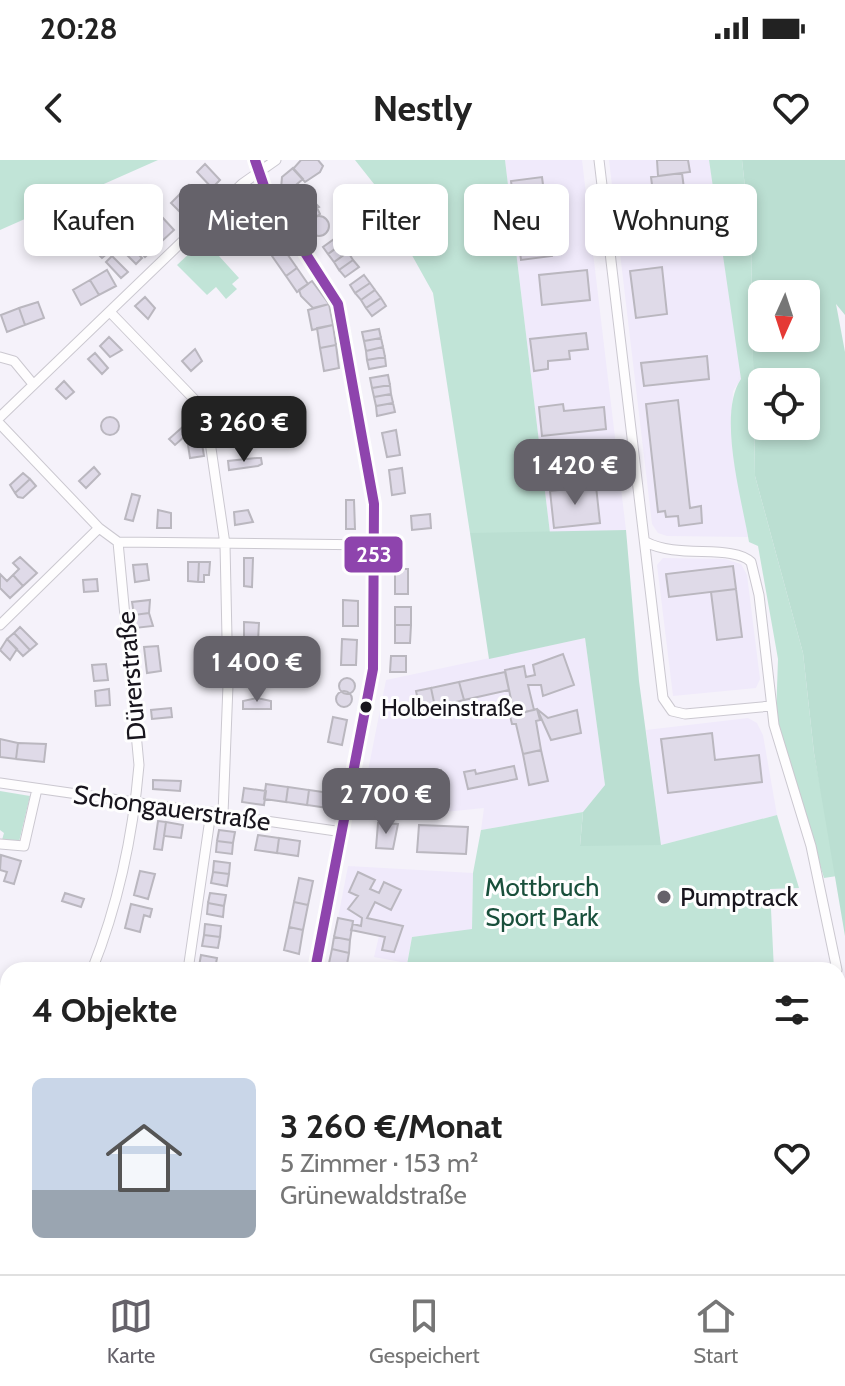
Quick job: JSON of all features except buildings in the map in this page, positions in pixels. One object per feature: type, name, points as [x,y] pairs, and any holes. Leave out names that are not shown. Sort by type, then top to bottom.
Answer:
[{"type":"street","points":[[255,160],[276,209],[338,304],[369,461],[375,545],[373,669],[317,962]]},
{"type":"street","points":[[0,417],[242,184],[276,160]]},
{"type":"street","points":[[599,160],[663,698],[672,711],[685,714],[771,706]]},
{"type":"street","points":[[110,312],[204,412],[225,544],[228,685],[223,814]]},
{"type":"street","points":[[0,357],[14,361],[33,384]]},
{"type":"street","points":[[0,424],[99,528],[118,542],[375,545]]},
{"type":"street","points":[[0,625],[99,528]]},
{"type":"street","name":"Dürerstraße","points":[[95,962],[114,911],[136,802],[138,731],[118,542]]},
{"type":"street","points":[[646,542],[663,551],[739,554],[751,562],[758,587],[774,725],[811,846],[835,962]]},
{"type":"street","name":"Schongauerstraße","points":[[0,783],[343,832]]},
{"type":"street","points":[[0,844],[24,846],[37,789]]},
{"type":"street","points":[[189,962],[211,812]]},
{"type":"shaded area","points":[[505,160],[582,160],[585,256],[593,256],[626,530],[550,533],[517,256],[569,256],[569,184],[508,184]]},
{"type":"shaded area","points":[[609,160],[709,160],[713,184],[612,184]]},
{"type":"shaded area","points":[[620,256],[725,256],[741,379],[733,391],[731,429],[748,537],[667,536],[658,533],[652,524]]},
{"type":"shaded area","points":[[663,558],[725,559],[741,564],[747,575],[760,679],[756,688],[673,696],[657,565]]},
{"type":"shaded area","points":[[585,638],[605,785],[583,812],[481,830],[484,808],[405,816],[361,806],[386,680]]},
{"type":"shaded area","points":[[748,718],[757,723],[763,735],[777,815],[661,845],[646,730]]},
{"type":"shaded area","points":[[348,866],[473,873],[472,930],[412,937],[407,962],[374,957],[379,936],[351,930],[353,921],[338,918]]},
{"type":"green space","points":[[0,160],[158,160],[104,184],[24,184],[24,219],[0,230]]},
{"type":"green space","points":[[355,160],[505,160],[508,184],[464,184],[464,256],[517,256],[550,533],[470,533],[433,293],[412,256],[448,256],[448,184],[374,184]]},
{"type":"green space","points":[[709,160],[742,160],[745,184],[713,184]]},
{"type":"green space","points":[[742,160],[845,160],[845,315],[836,304],[845,352],[845,936],[814,753],[803,653],[755,476],[754,440],[820,440],[820,368],[753,368],[753,352],[820,352],[820,280],[752,280],[751,256],[757,256],[757,184],[745,184]]},
{"type":"green space","points":[[187,256],[219,256],[239,278],[232,284],[237,289],[226,299],[216,287],[207,295],[177,265]]},
{"type":"green space","points":[[723,256],[751,256],[752,280],[748,280],[748,352],[753,352],[753,368],[748,368],[748,440],[754,440],[755,476],[803,653],[814,753],[837,876],[824,878],[776,717],[778,659],[758,546],[749,542],[733,458],[731,413],[734,394],[741,379]]},
{"type":"green space","points":[[626,530],[639,681],[661,845],[580,846],[583,812],[605,785],[585,638],[489,659],[470,533]]},
{"type":"green space","points":[[0,791],[30,796],[19,842],[2,840]]},
{"type":"green space","name":"Mottbruch Sport Park","points":[[583,812],[580,845],[661,845],[777,815],[799,888],[770,889],[774,962],[407,962],[412,937],[472,929],[473,873],[481,830]]},
{"type":"transit line","name":"253","points":[[255,160],[266,192],[338,304],[374,504],[373,669],[317,962]]},
{"type":"place","name":"Holbeinstraße","points":[[366,707]]},
{"type":"place","name":"Pumptrack","points":[[664,897]]}]
